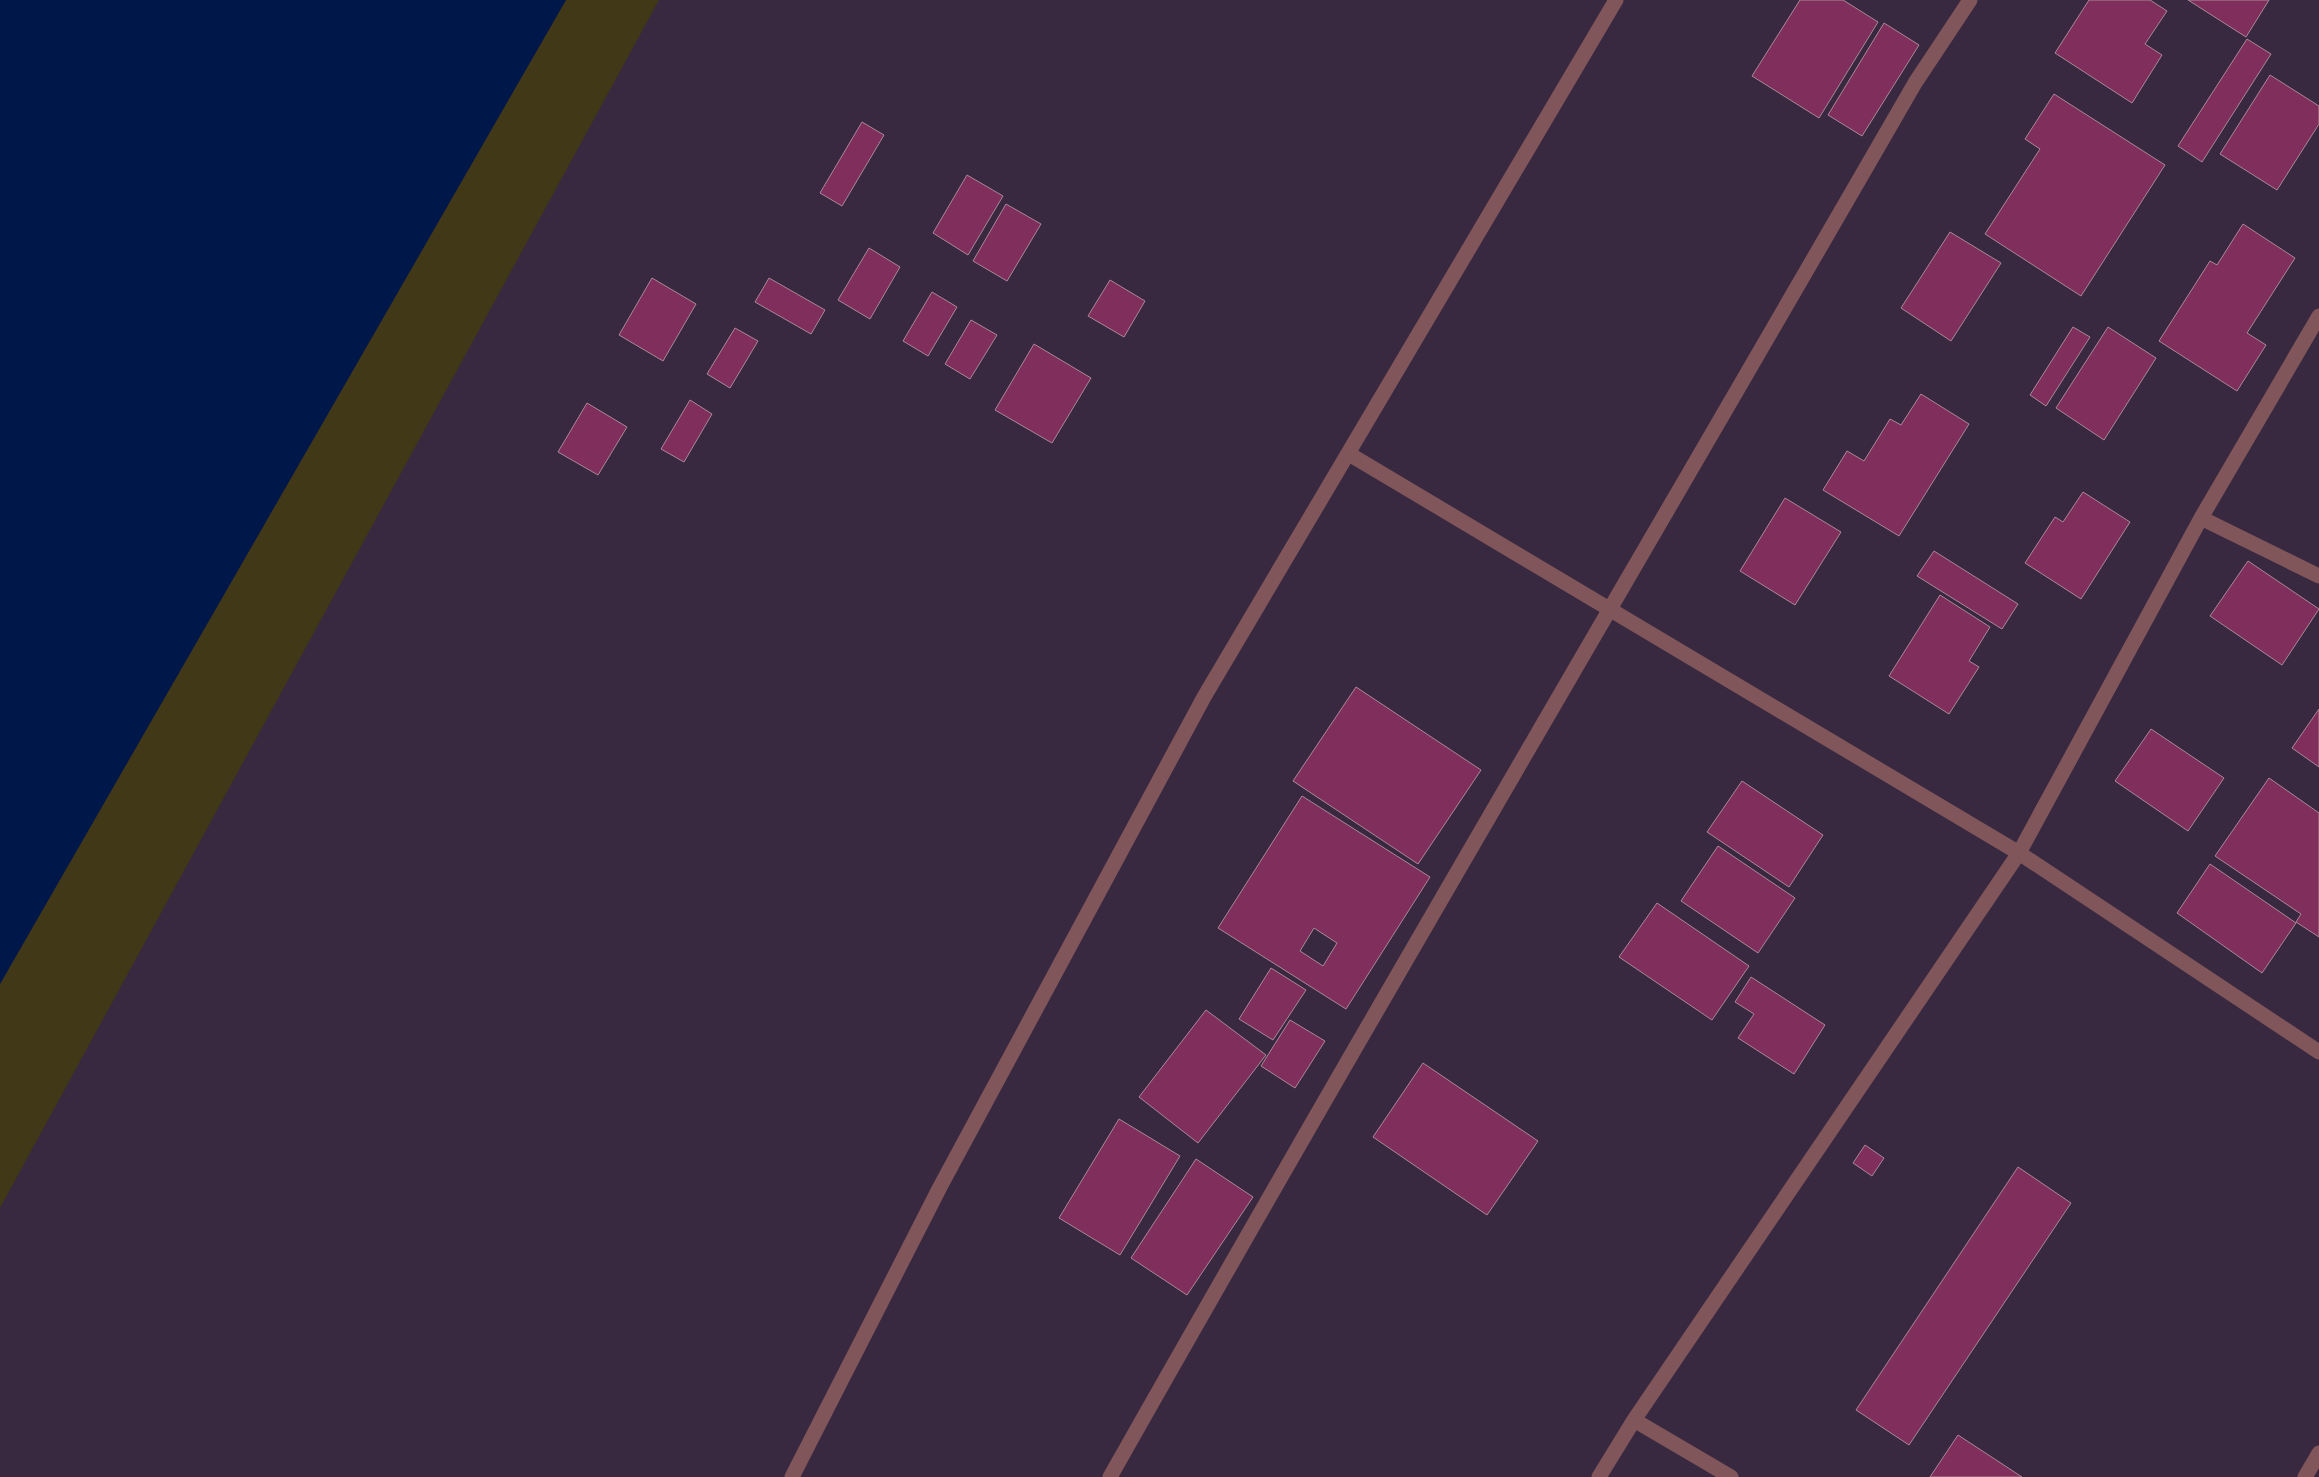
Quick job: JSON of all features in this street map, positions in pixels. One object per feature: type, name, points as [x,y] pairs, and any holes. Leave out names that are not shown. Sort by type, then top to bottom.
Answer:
[{"type":"street","points":[[792,1477],[940,1187],[1204,697],[1616,0]]},
{"type":"street","points":[[1110,1477],[1312,1120],[1915,83],[1970,0]]},
{"type":"street","points":[[1599,1477],[1634,1420],[2019,853],[2201,518],[2319,316]]},
{"type":"street","points":[[1349,454],[2019,853],[2319,1052]]},
{"type":"street","points":[[2201,518],[2319,576]]},
{"type":"street","points":[[1634,1420],[1731,1477]]},
{"type":"street","points":[[2304,1477],[2319,1453]]},
{"type":"sand","points":[[566,0],[659,0],[0,1208],[0,984]]},
{"type":"water","points":[[0,0],[566,0],[0,984]]},
{"type":"building","points":[[1800,0],[1843,0],[1878,22],[1819,118],[1752,76]]},
{"type":"building","points":[[2089,0],[2150,0],[2167,11],[2145,44],[2162,55],[2132,103],[2055,53]]},
{"type":"building","points":[[2188,0],[2269,0],[2246,37]]},
{"type":"building","points":[[1884,23],[1919,45],[1862,136],[1828,115]]},
{"type":"building","points":[[2247,39],[2271,54],[2202,162],[2178,146]]},
{"type":"building","points":[[2270,75],[2319,106],[2319,124],[2277,190],[2220,154]]},
{"type":"building","points":[[2054,94],[2165,165],[2081,296],[1985,234],[2040,149],[2025,139]]},
{"type":"building","points":[[862,122],[884,135],[842,206],[820,193]]},
{"type":"building","points":[[967,175],[1003,196],[968,255],[933,233]]},
{"type":"building","points":[[1006,204],[1041,224],[1007,281],[973,261]]},
{"type":"building","points":[[2243,224],[2295,258],[2247,333],[2266,345],[2237,391],[2159,341],[2210,261],[2217,265]]},
{"type":"building","points":[[1950,232],[2001,263],[1951,341],[1901,308]]},
{"type":"building","points":[[869,248],[900,267],[870,319],[838,300]]},
{"type":"building","points":[[652,278],[696,304],[663,361],[619,335]]},
{"type":"building","points":[[769,278],[825,310],[811,334],[755,302]]},
{"type":"building","points":[[1110,280],[1145,301],[1124,337],[1088,316]]},
{"type":"building","points":[[932,292],[957,307],[928,356],[903,341]]},
{"type":"building","points":[[971,320],[997,335],[970,379],[945,364]]},
{"type":"building","points":[[2073,327],[2090,337],[2046,406],[2030,395]]},
{"type":"building","points":[[2108,327],[2156,358],[2104,440],[2056,408]]},
{"type":"building","points":[[735,328],[758,341],[730,388],[707,374]]},
{"type":"building","points":[[1034,344],[1091,378],[1052,443],[995,410]]},
{"type":"building","points":[[1921,394],[1969,424],[1899,536],[1823,490],[1847,451],[1864,461],[1890,419],[1901,425]]},
{"type":"building","points":[[690,400],[712,414],[684,462],[661,449]]},
{"type":"building","points":[[587,403],[627,427],[598,475],[558,452]]},
{"type":"building","points":[[2083,492],[2130,522],[2081,599],[2025,563],[2055,517],[2063,522]]},
{"type":"building","points":[[1785,498],[1841,532],[1795,605],[1740,571]]},
{"type":"building","points":[[1934,551],[2018,604],[2002,629],[1917,576]]},
{"type":"building","points":[[2248,561],[2319,609],[2282,665],[2210,616]]},
{"type":"building","points":[[1940,595],[1990,627],[1969,661],[1979,667],[1949,714],[1889,676]]},
{"type":"building","points":[[1356,687],[1481,770],[1418,864],[1293,781]]},
{"type":"building","points":[[2319,709],[2319,767],[2292,748]]},
{"type":"building","points":[[2151,729],[2224,778],[2188,831],[2115,781]]},
{"type":"building","points":[[2269,778],[2319,813],[2319,937],[2296,922],[2301,914],[2215,856]]},
{"type":"building","points":[[1742,781],[1823,835],[1789,887],[1707,832]]},
{"type":"building","points":[[1302,796],[1430,877],[1346,1009],[1218,928]],"holes":[[[1314,928],[1337,943],[1323,966],[1300,951]]]},
{"type":"building","points":[[1718,846],[1795,898],[1758,953],[1681,901]]},
{"type":"building","points":[[2210,864],[2296,923],[2262,973],[2177,913]]},
{"type":"building","points":[[1657,903],[1749,966],[1712,1020],[1619,957]]},
{"type":"building","points":[[1271,968],[1306,990],[1273,1040],[1239,1019]]},
{"type":"building","points":[[1751,977],[1825,1025],[1794,1074],[1738,1038],[1754,1014],[1735,1002]]},
{"type":"building","points":[[1206,1010],[1266,1055],[1198,1143],[1139,1097]]},
{"type":"building","points":[[1290,1020],[1325,1041],[1295,1088],[1261,1066]]},
{"type":"building","points":[[1423,1063],[1538,1141],[1487,1215],[1373,1137]]},
{"type":"building","points":[[1119,1119],[1180,1156],[1120,1255],[1059,1218]]},
{"type":"building","points":[[1865,1145],[1884,1158],[1872,1176],[1853,1163]]},
{"type":"building","points":[[1196,1159],[1253,1197],[1187,1295],[1131,1258]]},
{"type":"building","points":[[2018,1167],[2071,1203],[1909,1445],[1856,1410]]},
{"type":"building","points":[[1958,1435],[2022,1477],[1930,1477]]}]
